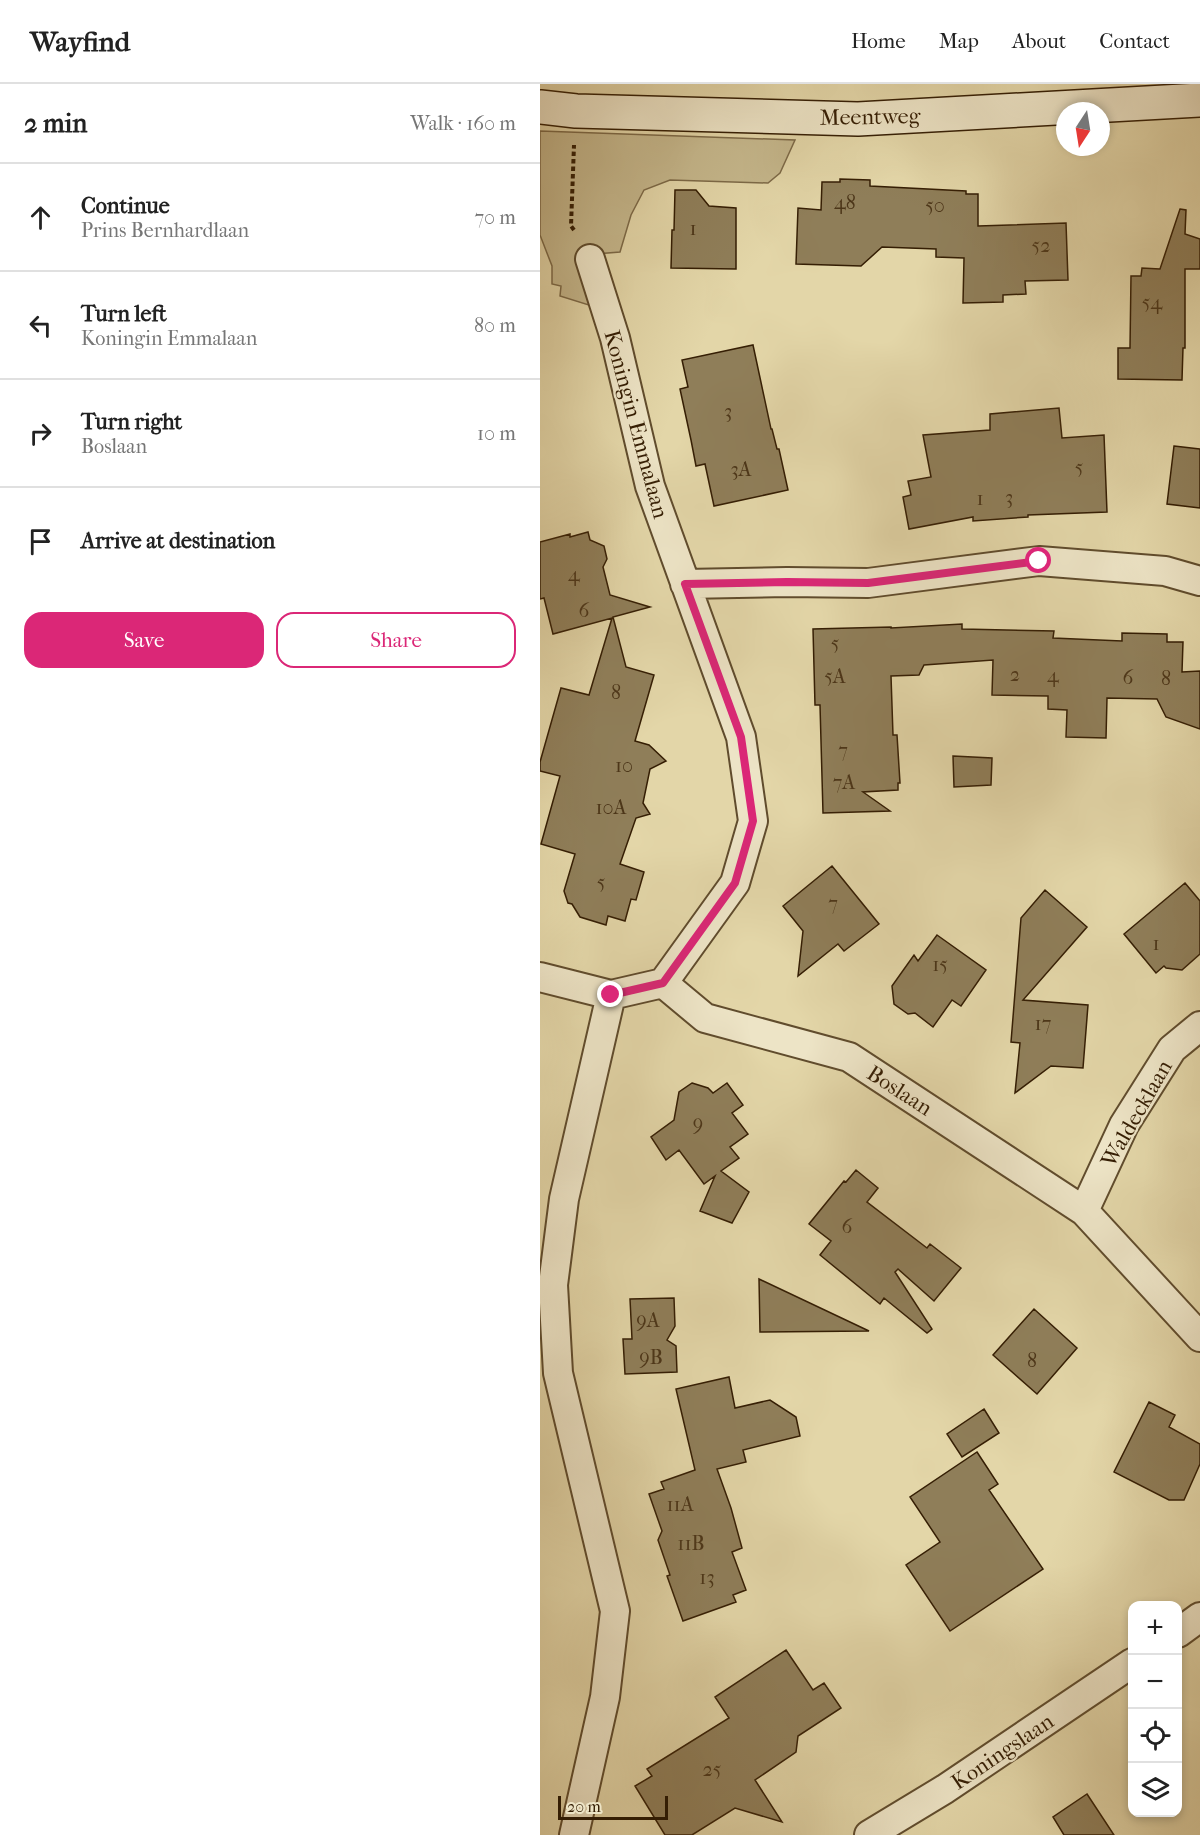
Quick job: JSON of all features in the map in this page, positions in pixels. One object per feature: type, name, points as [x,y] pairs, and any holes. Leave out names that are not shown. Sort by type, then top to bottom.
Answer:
[{"type":"main road","name":"Meentweg","points":[[540,107],[576,111],[858,119],[1200,100]]},
{"type":"street","name":"Koningin Emmalaan","points":[[590,259],[615,338],[650,486],[741,737],[753,821],[735,883],[663,983]]},
{"type":"street","points":[[685,584],[868,583],[1039,561],[1165,571],[1200,581]]},
{"type":"street","points":[[540,976],[611,995],[663,983]]},
{"type":"street","name":"Boslaan","points":[[663,983],[705,1018],[849,1057],[1084,1211],[1200,1337]]},
{"type":"street","points":[[574,1835],[605,1697],[615,1611],[558,1373],[553,1285],[564,1199],[611,995]]},
{"type":"street","name":"Waldecklaan","points":[[1084,1211],[1124,1125],[1172,1049],[1200,1026]]},
{"type":"street","points":[[1182,1629],[1200,1617]]},
{"type":"street","name":"Koningslaan","points":[[869,1835],[945,1789],[1128,1666]]},
{"type":"path","points":[[576,111],[572,226],[590,259]]},
{"type":"shaded area","points":[[540,131],[795,140],[780,173],[768,183],[670,180],[644,190],[631,215],[620,252],[583,255],[595,307],[560,296],[561,286],[552,284],[552,266],[540,235]]},
{"type":"building","points":[[840,179],[870,180],[870,186],[966,191],[966,194],[978,194],[978,226],[1066,223],[1068,280],[1025,281],[1026,294],[1003,295],[1003,302],[963,303],[964,258],[936,257],[936,249],[882,247],[861,266],[796,264],[798,208],[821,210],[822,182],[840,182]]},
{"type":"building","points":[[675,190],[696,190],[709,206],[736,208],[736,269],[671,268]]},
{"type":"building","points":[[1180,209],[1186,210],[1185,234],[1200,239],[1200,269],[1185,269],[1185,348],[1183,348],[1182,380],[1118,379],[1118,348],[1130,348],[1131,276],[1141,276],[1142,268],[1160,269]]},
{"type":"building","points":[[753,345],[771,429],[777,449],[779,449],[788,490],[714,506],[705,464],[696,466],[680,389],[688,387],[682,360]]},
{"type":"building","points":[[1059,408],[1062,438],[1104,435],[1107,512],[1028,515],[1028,517],[973,521],[973,517],[909,529],[903,497],[911,495],[908,481],[931,477],[923,435],[990,430],[990,414]]},
{"type":"building","points":[[1174,446],[1200,449],[1200,508],[1167,504]]},
{"type":"building","points":[[588,532],[590,540],[604,546],[607,559],[603,567],[610,595],[650,607],[613,617],[626,667],[654,675],[635,741],[649,745],[666,761],[650,769],[643,803],[650,814],[636,818],[620,864],[644,872],[636,900],[631,899],[625,921],[608,916],[606,925],[580,917],[572,904],[568,903],[564,891],[575,854],[541,844],[560,776],[540,771],[540,762],[561,688],[589,695],[612,618],[553,634],[544,598],[540,599],[540,542]]},
{"type":"building","points":[[962,624],[962,629],[1054,631],[1053,638],[1122,641],[1122,633],[1167,634],[1167,642],[1183,642],[1182,672],[1200,671],[1200,729],[1166,717],[1157,699],[1107,698],[1106,738],[1066,737],[1067,710],[1048,709],[1048,696],[992,695],[993,660],[924,665],[919,675],[891,676],[893,735],[897,735],[900,783],[898,783],[898,790],[863,792],[890,811],[823,813],[820,705],[815,705],[813,629]]},
{"type":"building","points":[[953,756],[992,758],[991,785],[954,787]]},
{"type":"building","points":[[832,866],[879,924],[844,951],[838,944],[798,976],[803,931],[783,906]]},
{"type":"building","points":[[1185,883],[1200,901],[1200,954],[1182,970],[1164,966],[1156,973],[1124,934]]},
{"type":"building","points":[[1045,890],[1087,927],[1023,1000],[1088,1005],[1083,1068],[1051,1066],[1015,1093],[1020,1043],[1011,1042],[1021,918]]},
{"type":"building","points":[[937,935],[986,970],[961,1006],[952,1000],[933,1027],[915,1013],[908,1014],[894,1004],[892,986],[914,955],[918,961]]},
{"type":"building","points":[[692,1083],[708,1088],[713,1093],[727,1083],[743,1105],[732,1113],[748,1134],[730,1147],[739,1158],[721,1171],[749,1192],[732,1223],[700,1211],[715,1176],[704,1184],[679,1150],[666,1160],[651,1137],[674,1120],[679,1092]]},
{"type":"building","points":[[856,1170],[878,1188],[867,1202],[927,1248],[930,1244],[961,1268],[934,1301],[898,1269],[895,1272],[932,1329],[927,1333],[884,1298],[880,1304],[820,1255],[831,1241],[809,1224],[844,1181],[846,1182]]},
{"type":"building","points":[[759,1279],[869,1331],[760,1332]]},
{"type":"building","points":[[674,1298],[675,1326],[667,1340],[676,1346],[677,1372],[625,1374],[623,1339],[632,1339],[630,1299]]},
{"type":"building","points":[[1034,1309],[1077,1348],[1037,1394],[993,1355]]},
{"type":"building","points":[[729,1377],[735,1408],[770,1400],[796,1417],[800,1436],[743,1450],[746,1462],[717,1469],[742,1548],[732,1552],[746,1590],[733,1595],[736,1602],[683,1621],[667,1576],[670,1575],[658,1540],[662,1531],[649,1494],[664,1489],[661,1482],[695,1470],[676,1389]]},
{"type":"building","points":[[1149,1402],[1175,1415],[1169,1427],[1200,1444],[1200,1464],[1184,1500],[1169,1500],[1114,1472]]},
{"type":"building","points":[[984,1409],[999,1433],[962,1457],[947,1434]]},
{"type":"building","points":[[977,1452],[998,1484],[989,1490],[1043,1569],[950,1631],[906,1565],[940,1542],[910,1497]]},
{"type":"building","points":[[786,1650],[813,1690],[824,1683],[841,1708],[798,1736],[796,1752],[755,1780],[782,1822],[735,1808],[692,1835],[665,1835],[635,1786],[652,1776],[647,1769],[729,1718],[715,1697]]},
{"type":"building","points":[[1087,1794],[1114,1835],[1064,1835],[1053,1817]]},
{"type":"route","points":[[611,995],[663,983],[735,883],[753,821],[741,737],[685,584],[868,583],[1039,561]]}]
